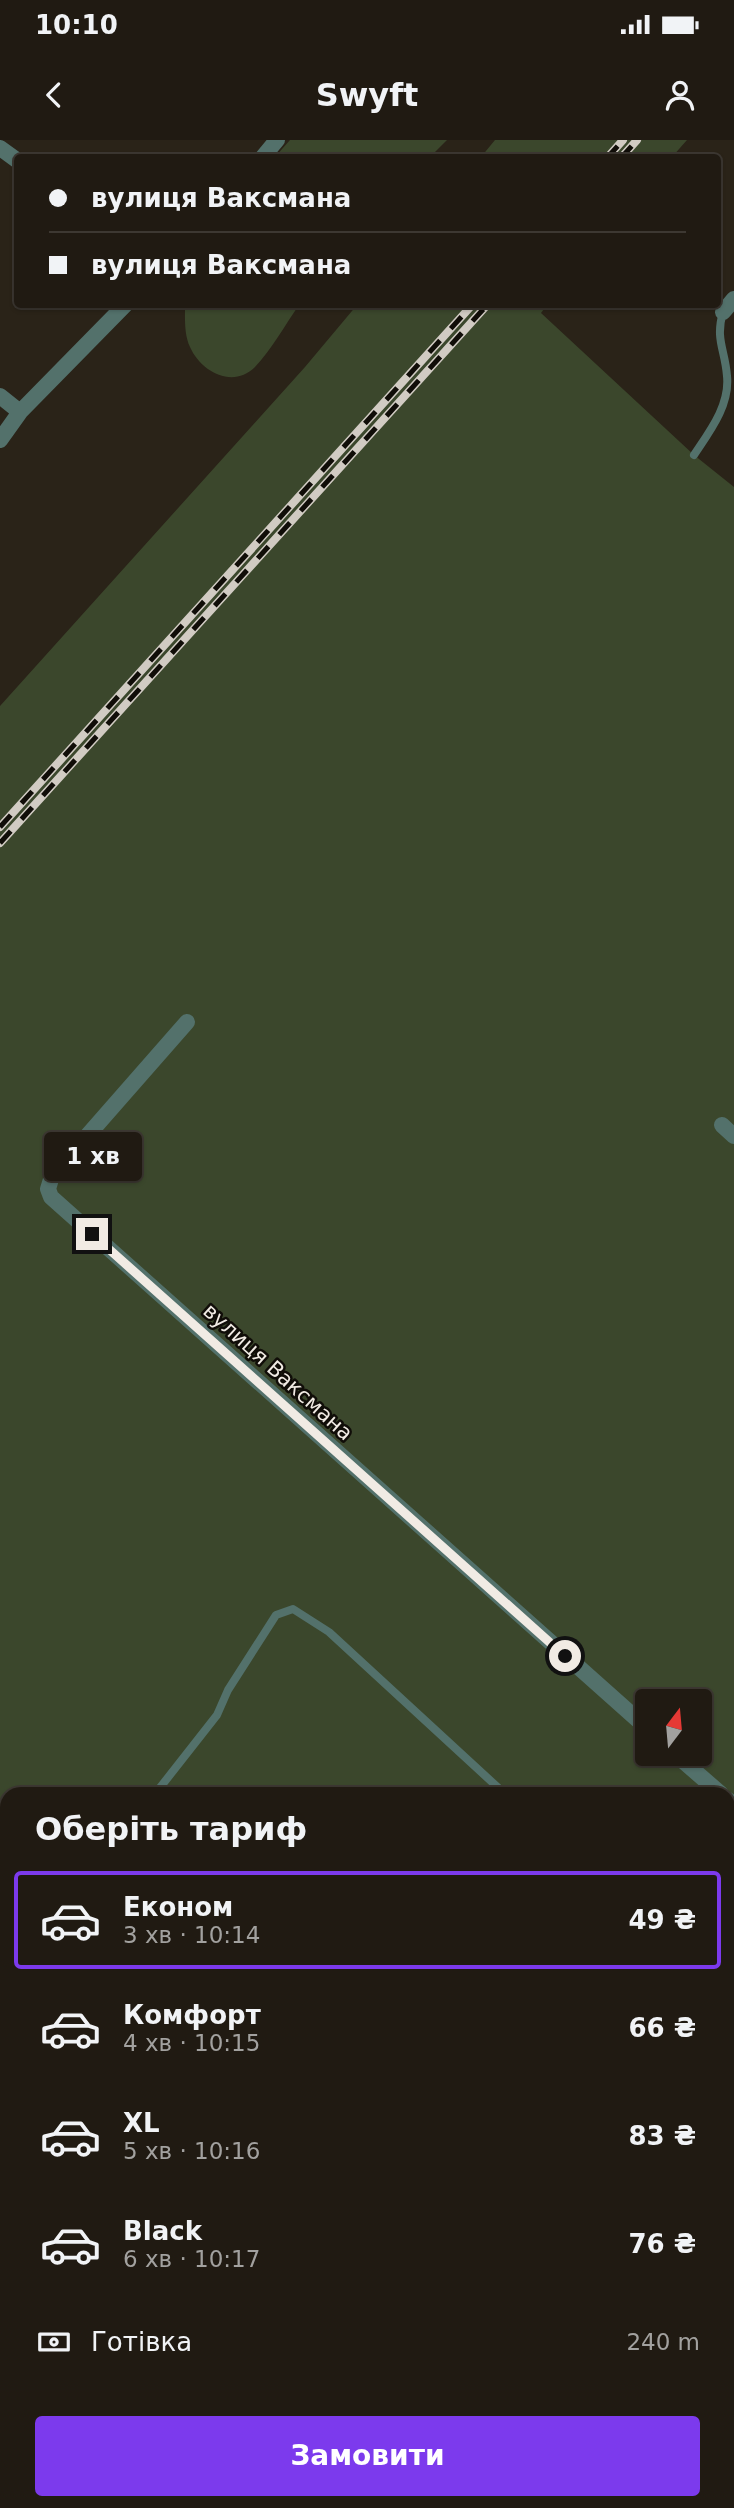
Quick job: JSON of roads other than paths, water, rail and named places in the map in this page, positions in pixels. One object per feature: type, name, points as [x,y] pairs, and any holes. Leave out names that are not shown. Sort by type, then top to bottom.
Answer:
[{"type":"street","points":[[265,154],[277,140]]},
{"type":"street","points":[[0,440],[20,412],[122,308]]},
{"type":"street","points":[[0,396],[20,412]]},
{"type":"street","name":"вулиця Ваксмана","points":[[187,1022],[52,1176],[48,1189],[51,1197],[635,1717]]},
{"type":"street","points":[[688,1766],[712,1787]]},
{"type":"lane","points":[[694,455],[719,415],[727,387],[719,338],[729,305]]},
{"type":"lane","points":[[160,1787],[217,1715],[228,1690],[276,1615],[293,1609],[329,1632],[497,1787]]},
{"type":"railway","points":[[611,154],[623,140]]},
{"type":"railway","points":[[625,154],[637,140]]},
{"type":"railway","points":[[0,827],[469,308]]},
{"type":"railway","points":[[0,843],[484,308]]}]
